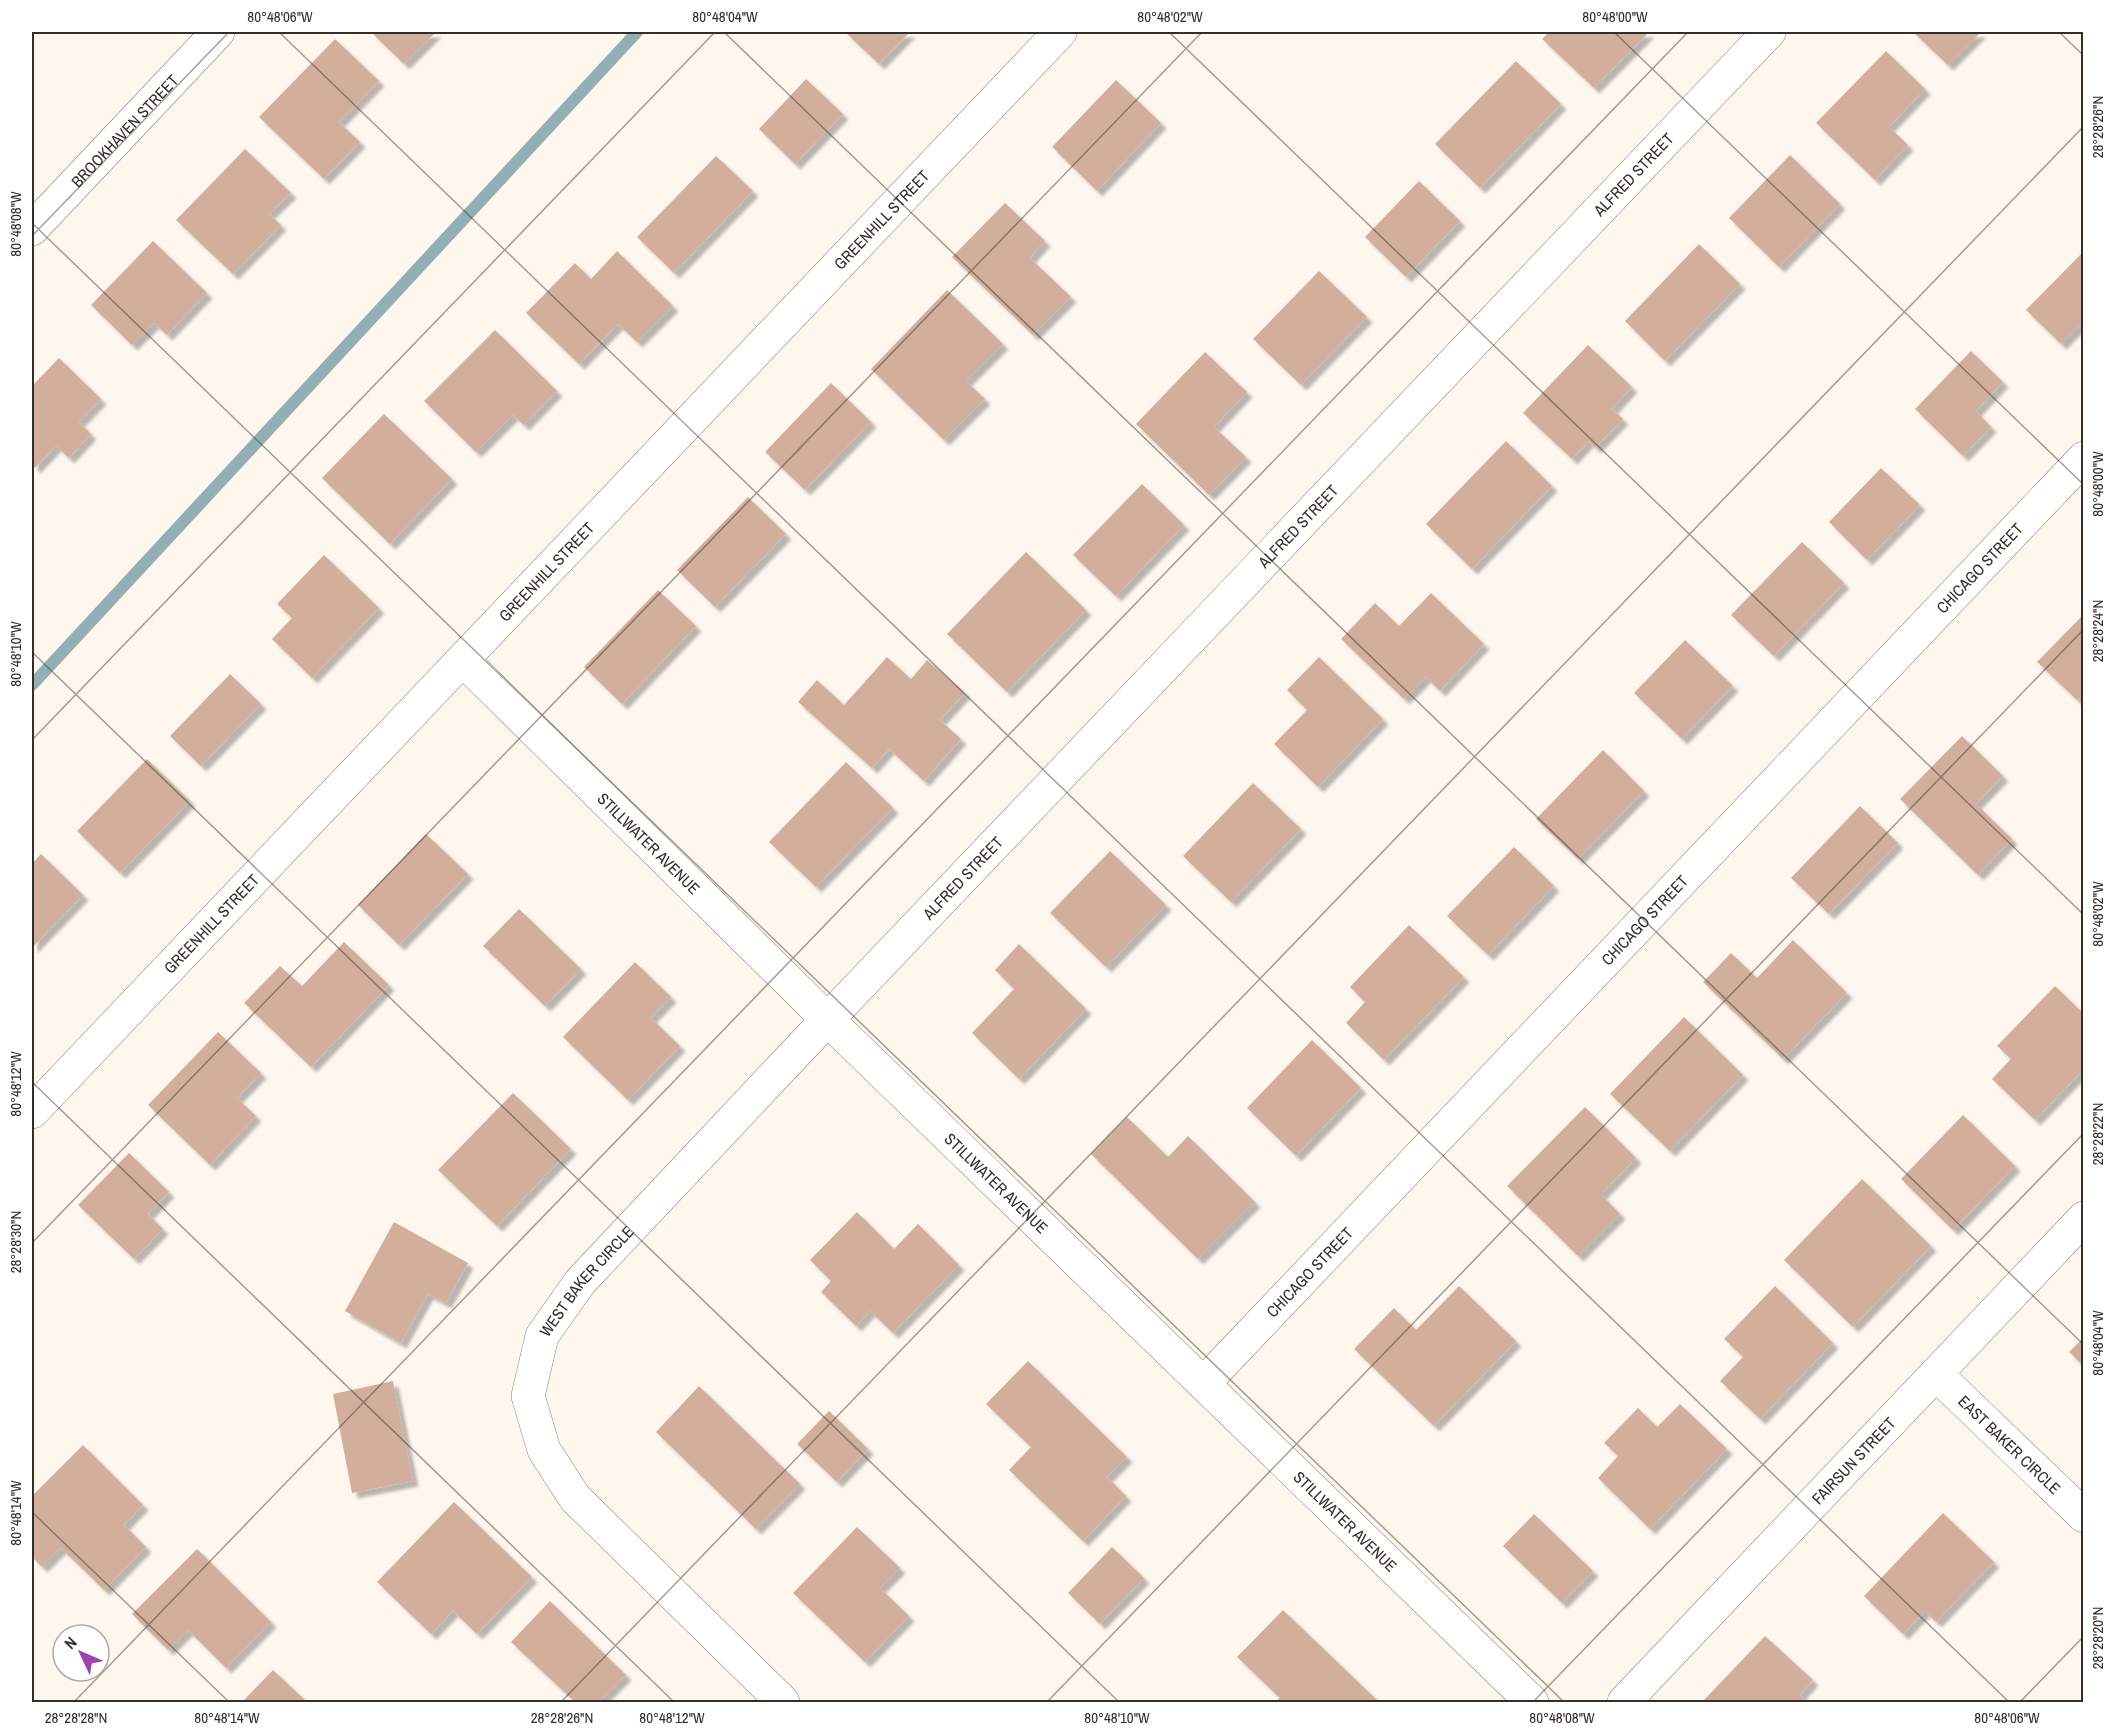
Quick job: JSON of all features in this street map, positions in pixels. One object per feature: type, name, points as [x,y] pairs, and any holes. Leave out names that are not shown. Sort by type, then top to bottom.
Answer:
[{"type":"street","name":"BROOKHAVEN STREET","points":[[32,229],[218,32]]},
{"type":"street","name":"GREENHILL STREET","points":[[32,1112],[1060,32]]},
{"type":"street","name":"ALFRED STREET","points":[[828,1020],[1769,32]]},
{"type":"street","name":"CHICAGO STREET","points":[[1204,1383],[2084,458]]},
{"type":"street","name":"STILLWATER AVENUE","points":[[463,660],[828,1020],[1533,1702]]},
{"type":"street","name":"WEST BAKER CIRCLE","points":[[783,1702],[575,1498],[544,1450],[528,1396],[542,1336],[580,1282],[828,1020]]},
{"type":"street","name":"FAIRSUN STREET","points":[[1623,1702],[2084,1218]]},
{"type":"street","name":"EAST BAKER CIRCLE","points":[[1936,1374],[2084,1516]]},
{"type":"building","points":[[371,32],[436,32],[404,64]]},
{"type":"building","points":[[845,32],[910,32],[879,64]]},
{"type":"building","points":[[1549,32],[1649,32],[1594,88],[1542,39]]},
{"type":"building","points":[[1913,32],[1981,32],[1948,65]]},
{"type":"building","points":[[335,39],[379,81],[339,122],[360,142],[324,179],[259,117]]},
{"type":"building","points":[[1886,51],[1925,89],[1889,127],[1908,145],[1875,180],[1816,123]]},
{"type":"building","points":[[1516,61],[1561,104],[1480,188],[1435,144]]},
{"type":"building","points":[[806,79],[843,114],[795,164],[759,129]]},
{"type":"building","points":[[1116,80],[1161,123],[1097,191],[1052,147]]},
{"type":"building","points":[[245,149],[291,193],[269,214],[281,225],[233,274],[176,220]]},
{"type":"building","points":[[1790,155],[1840,204],[1779,267],[1729,218]]},
{"type":"building","points":[[716,156],[753,191],[674,273],[637,237]]},
{"type":"building","points":[[1419,181],[1460,221],[1406,277],[1365,237]]},
{"type":"building","points":[[1005,203],[1045,241],[1030,258],[1071,297],[1033,335],[952,257]]},
{"type":"building","points":[[153,241],[207,293],[167,335],[154,323],[132,345],[91,305]]},
{"type":"building","points":[[1699,244],[1740,284],[1665,361],[1625,321]]},
{"type":"building","points":[[617,251],[673,306],[637,342],[618,324],[579,364],[526,313],[575,263],[591,279]]},
{"type":"building","points":[[2084,251],[2084,321],[2061,344],[2026,310]]},
{"type":"building","points":[[1319,271],[1367,317],[1301,385],[1253,339]]},
{"type":"building","points":[[947,290],[1003,344],[966,381],[985,399],[944,440],[871,369]]},
{"type":"building","points":[[495,330],[557,391],[524,425],[513,415],[476,452],[424,401]]},
{"type":"building","points":[[1588,345],[1632,387],[1612,409],[1623,419],[1595,448],[1589,441],[1572,459],[1523,413]]},
{"type":"building","points":[[1971,351],[2003,382],[1976,411],[1991,427],[1963,456],[1915,409]]},
{"type":"building","points":[[1205,352],[1247,392],[1214,427],[1246,457],[1209,495],[1136,424]]},
{"type":"building","points":[[59,358],[101,399],[79,422],[91,434],[69,458],[56,446],[35,468],[32,464],[32,386]]},
{"type":"building","points":[[831,383],[871,422],[805,490],[765,452]]},
{"type":"building","points":[[384,414],[452,479],[390,544],[322,478]]},
{"type":"building","points":[[1506,441],[1552,486],[1472,569],[1426,524]]},
{"type":"building","points":[[1881,468],[1920,505],[1867,560],[1829,522]]},
{"type":"building","points":[[1142,484],[1184,525],[1116,596],[1073,555]]},
{"type":"building","points":[[748,497],[786,534],[715,607],[677,570]]},
{"type":"building","points":[[1802,542],[1844,583],[1774,656],[1731,615]]},
{"type":"building","points":[[1026,552],[1086,610],[1007,692],[947,634]]},
{"type":"building","points":[[324,555],[379,608],[312,678],[272,639],[292,618],[277,604]]},
{"type":"building","points":[[658,590],[696,626],[622,704],[584,667]]},
{"type":"building","points":[[1431,593],[1484,644],[1440,691],[1426,677],[1404,699],[1341,639],[1375,603],[1399,626]]},
{"type":"building","points":[[2084,614],[2084,693],[2077,700],[2037,662]]},
{"type":"building","points":[[1685,640],[1733,686],[1682,739],[1634,693]]},
{"type":"building","points":[[887,657],[911,679],[927,660],[965,693],[940,720],[961,739],[924,781],[889,749],[872,768],[798,702],[817,680],[844,705]]},
{"type":"building","points":[[1319,657],[1383,719],[1318,787],[1274,744],[1307,710],[1287,690]]},
{"type":"building","points":[[230,674],[261,704],[201,766],[170,736]]},
{"type":"building","points":[[1962,736],[2003,776],[1976,804],[2012,839],[1978,875],[1900,799]]},
{"type":"building","points":[[1603,750],[1644,791],[1578,859],[1536,819]]},
{"type":"building","points":[[147,759],[190,801],[120,873],[77,831]]},
{"type":"building","points":[[846,762],[893,808],[816,887],[769,842]]},
{"type":"building","points":[[1253,783],[1301,829],[1231,902],[1183,856]]},
{"type":"building","points":[[1860,806],[1898,843],[1829,914],[1791,878]]},
{"type":"building","points":[[426,834],[468,874],[399,945],[358,905]]},
{"type":"building","points":[[1514,847],[1554,886],[1488,955],[1447,916]]},
{"type":"building","points":[[1110,851],[1166,905],[1106,967],[1050,913]]},
{"type":"building","points":[[41,854],[83,895],[32,948],[32,864]]},
{"type":"building","points":[[519,909],[581,969],[545,1006],[483,946]]},
{"type":"building","points":[[1409,925],[1464,977],[1384,1060],[1346,1023],[1365,1002],[1350,987]]},
{"type":"building","points":[[1793,940],[1847,993],[1783,1059],[1703,982],[1731,953],[1757,978]]},
{"type":"building","points":[[344,942],[389,985],[311,1067],[244,1003],[280,966],[302,986]]},
{"type":"building","points":[[1019,944],[1086,1009],[1019,1079],[972,1033],[1014,989],[995,970]]},
{"type":"building","points":[[635,962],[671,997],[651,1018],[680,1046],[628,1100],[563,1037]]},
{"type":"building","points":[[2055,986],[2084,1014],[2084,1069],[2035,1120],[1992,1079],[2011,1059],[1997,1046]]},
{"type":"building","points":[[1684,1017],[1743,1075],[1670,1151],[1610,1094]]},
{"type":"building","points":[[218,1032],[261,1073],[237,1098],[256,1116],[210,1165],[148,1105]]},
{"type":"building","points":[[1312,1040],[1361,1088],[1296,1156],[1247,1108]]},
{"type":"building","points":[[513,1093],[571,1149],[497,1226],[438,1170]]},
{"type":"building","points":[[1585,1107],[1636,1158],[1601,1194],[1620,1214],[1578,1256],[1507,1186]]},
{"type":"building","points":[[1963,1115],[2015,1166],[1953,1230],[1901,1179]]},
{"type":"building","points":[[1127,1117],[1168,1157],[1188,1136],[1255,1202],[1198,1259],[1091,1154]]},
{"type":"building","points":[[129,1153],[169,1192],[148,1214],[163,1229],[134,1259],[78,1205]]},
{"type":"building","points":[[1862,1179],[1931,1246],[1853,1327],[1784,1260]]},
{"type":"building","points":[[857,1212],[894,1249],[918,1224],[959,1265],[893,1333],[870,1311],[856,1326],[821,1292],[831,1281],[810,1260]]},
{"type":"building","points":[[394,1222],[468,1263],[446,1303],[428,1294],[401,1343],[345,1311]]},
{"type":"building","points":[[1459,1286],[1516,1341],[1434,1426],[1354,1349],[1394,1308],[1416,1330]]},
{"type":"building","points":[[1775,1286],[1833,1343],[1760,1419],[1720,1381],[1743,1357],[1724,1339]]},
{"type":"building","points":[[2084,1337],[2084,1366],[2069,1352]]},
{"type":"building","points":[[1028,1361],[1127,1457],[1107,1477],[1126,1496],[1083,1541],[1009,1470],[1031,1447],[986,1404]]},
{"type":"building","points":[[393,1381],[413,1481],[352,1493],[333,1394]]},
{"type":"building","points":[[699,1386],[800,1484],[756,1529],[656,1432]]},
{"type":"building","points":[[1680,1404],[1727,1449],[1650,1529],[1598,1478],[1618,1456],[1604,1443],[1638,1408],[1657,1427]]},
{"type":"building","points":[[829,1411],[868,1449],[837,1482],[797,1444]]},
{"type":"building","points":[[83,1445],[143,1505],[124,1525],[146,1547],[104,1590],[61,1548],[42,1567],[32,1557],[32,1496]]},
{"type":"building","points":[[454,1502],[532,1577],[477,1634],[453,1611],[431,1634],[377,1582]]},
{"type":"building","points":[[1943,1513],[1994,1562],[1936,1622],[1925,1611],[1903,1634],[1864,1596]]},
{"type":"building","points":[[1534,1514],[1593,1571],[1562,1603],[1503,1546]]},
{"type":"building","points":[[857,1527],[900,1568],[880,1588],[909,1616],[865,1662],[793,1593]]},
{"type":"building","points":[[1112,1547],[1144,1578],[1100,1624],[1068,1593]]},
{"type":"building","points":[[197,1549],[271,1622],[226,1668],[188,1630],[168,1650],[132,1614]]},
{"type":"building","points":[[550,1601],[626,1675],[599,1702],[575,1702],[511,1642]]},
{"type":"building","points":[[1283,1610],[1379,1702],[1276,1702],[1280,1698],[1237,1657]]},
{"type":"building","points":[[1765,1636],[1813,1680],[1800,1695],[1808,1702],[1702,1702]]},
{"type":"building","points":[[273,1670],[307,1702],[242,1702]]},
{"type":"waterway","points":[[32,685],[637,32]]}]
